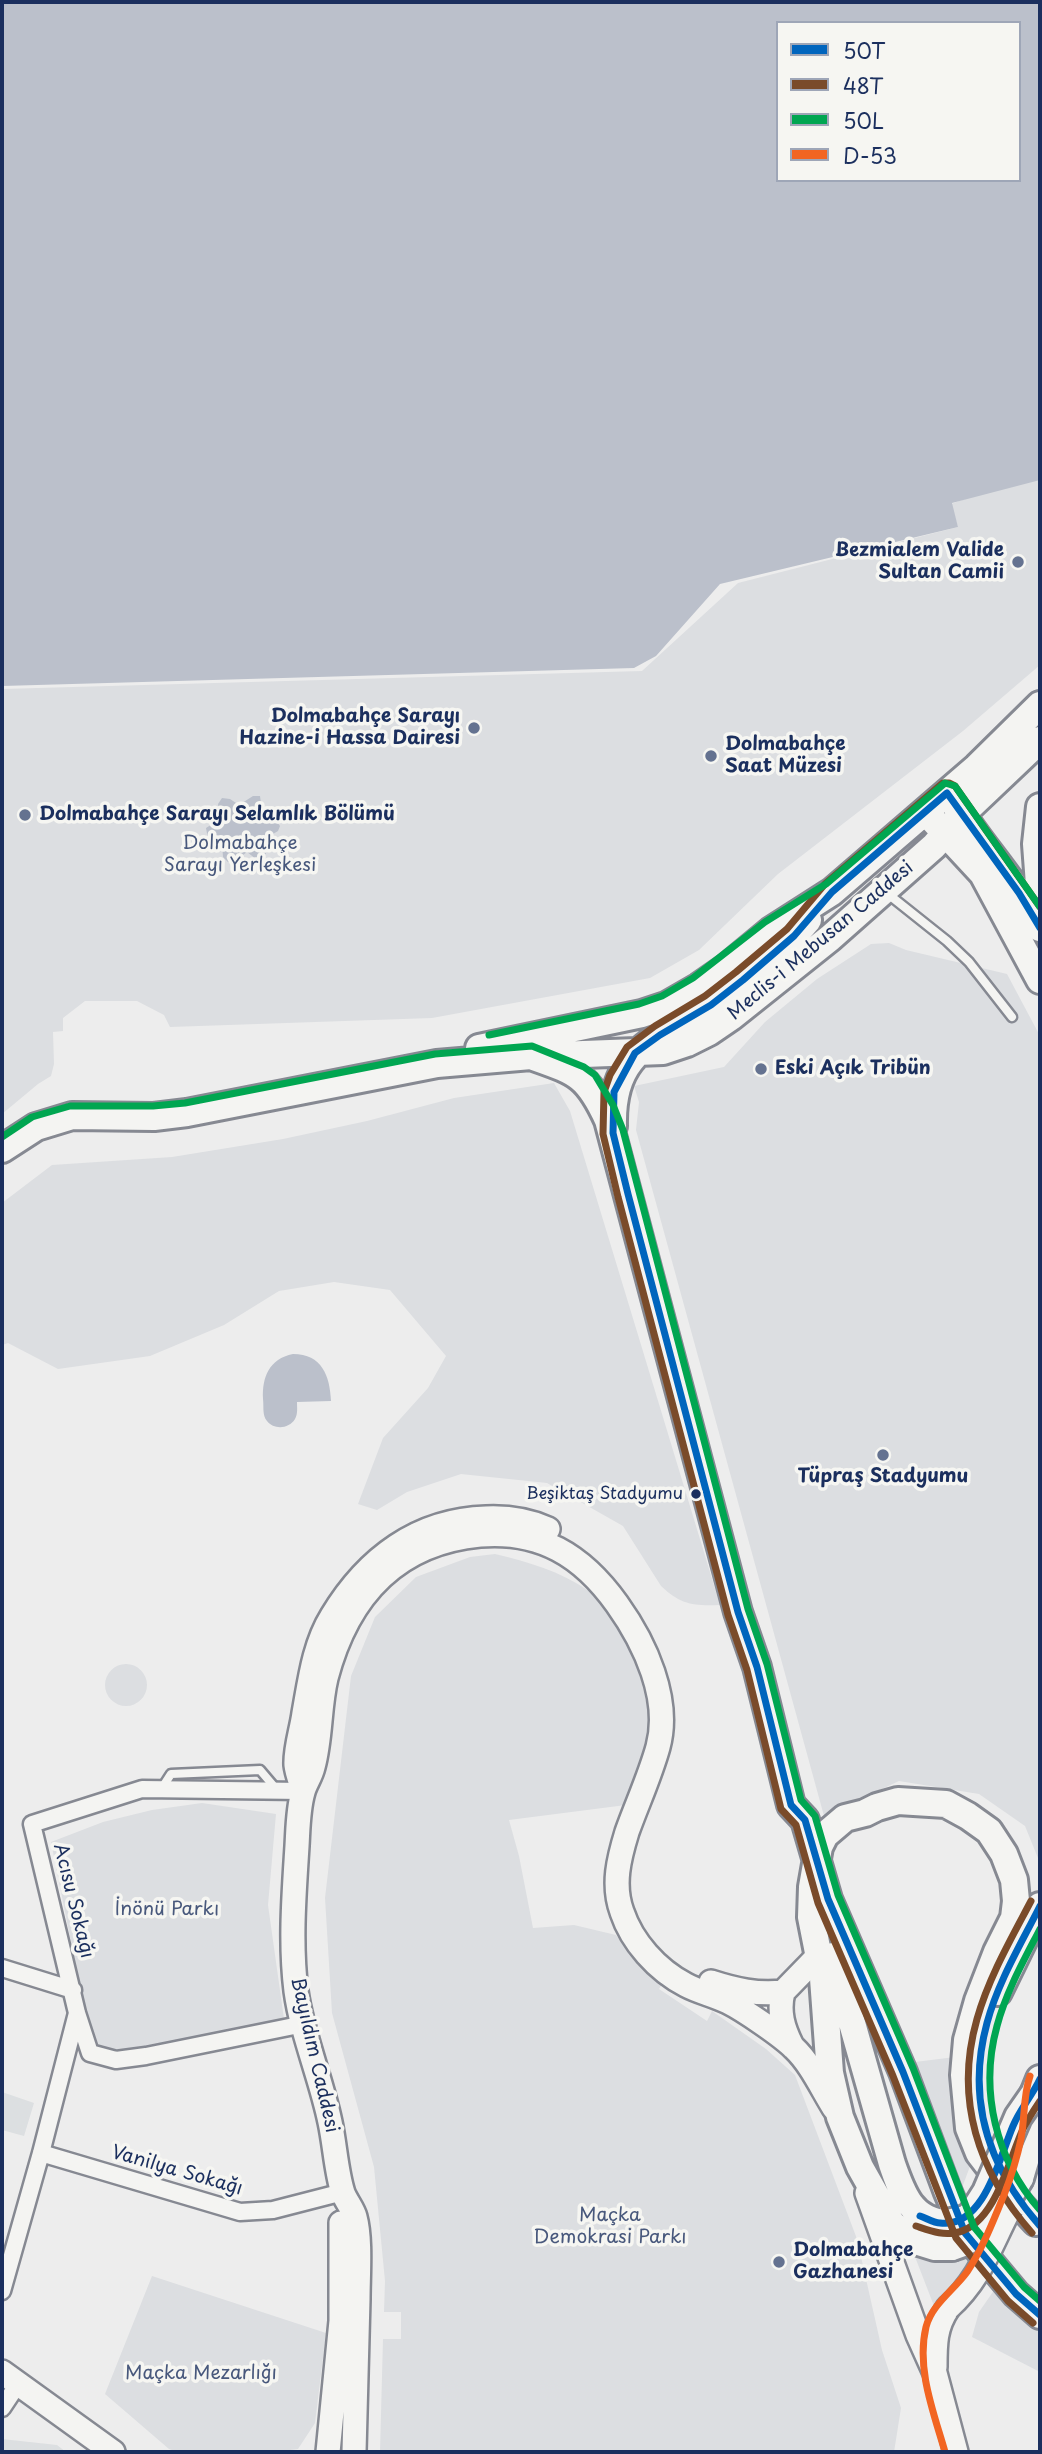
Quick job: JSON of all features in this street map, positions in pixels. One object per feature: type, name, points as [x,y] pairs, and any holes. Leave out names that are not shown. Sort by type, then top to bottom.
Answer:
[{"type":"main road","name":"Meclis-i Mebusan Caddesi","points":[[438,1064],[502,1042],[618,1019],[666,1006],[725,969],[771,931],[832,892],[986,759],[1040,705]]},
{"type":"main road","name":"Meclis-i Mebusan Caddesi","points":[[438,1064],[531,1056],[663,1051],[709,1032],[791,971],[885,891],[1040,740]]},
{"type":"main road","points":[[947,793],[953,824],[1040,980]]},
{"type":"main road","points":[[1040,807],[1036,844],[1040,898]]},
{"type":"main road","points":[[926,812],[953,824],[998,861],[1040,928]]},
{"type":"main road","points":[[613,1133],[614,1092],[635,1053],[711,1005],[743,980],[793,936],[832,892]]},
{"type":"main road","points":[[531,1056],[579,1076],[588,1083],[604,1110],[613,1133],[738,1612],[757,1667],[791,1805],[805,1820],[828,1899],[903,2072],[965,2233],[1016,2294],[1040,2315]]},
{"type":"main road","points":[[2,1149],[36,1127],[72,1116],[154,1116],[187,1113],[438,1064]]},
{"type":"main road","name":"Bayıldım Caddesi","points":[[303,1791],[296,1765],[312,1663],[331,1617],[357,1581],[393,1546],[411,1535],[437,1525],[463,1518],[512,1517],[544,1527],[571,1540],[597,1560],[620,1585],[654,1644],[671,1696],[671,1748],[634,1849],[627,1877],[629,1893],[638,1916],[661,1951],[711,1982],[761,1994],[783,1992]]},
{"type":"main road","name":"Bayıldım Caddesi","points":[[352,2452],[359,2264],[355,2217],[343,2192],[330,2119],[303,2024],[295,1975],[293,1921],[303,1791],[313,1768],[326,1680],[340,1634],[357,1605],[387,1571],[410,1555],[430,1545],[461,1537],[505,1533],[540,1540],[569,1555],[593,1574],[618,1605],[649,1664],[659,1694],[662,1721],[659,1743],[618,1861],[617,1889],[620,1909],[629,1931],[641,1947],[669,1974],[684,1984],[727,2001],[792,2046],[840,2117]]},
{"type":"main road","points":[[956,2452],[935,2373],[873,2215],[860,2167],[840,2117],[830,2073],[824,1978],[811,1917],[819,1847],[825,1835],[838,1823],[898,1801],[946,1804],[989,1831],[1004,1854],[1014,1880],[1014,1918],[978,2001],[967,2040],[964,2075],[969,2128],[979,2153],[1038,2224]]},
{"type":"main road","points":[[812,1899],[825,1931],[903,2195],[922,2217],[935,2223],[949,2235],[974,2239],[988,2227],[1020,2178]]},
{"type":"main road","points":[[1038,2224],[1002,2175],[988,2144],[980,2102],[980,2070],[989,2015],[1040,1906]]},
{"type":"main road","points":[[792,2046],[780,2012],[783,1992],[819,1955]]},
{"type":"main road","points":[[860,2167],[892,2224],[919,2242],[935,2247],[972,2214],[990,2182],[1018,2117],[1037,2087]]},
{"type":"main road","points":[[935,2373],[936,2332],[940,2320],[979,2273],[1011,2207],[1031,2141],[1037,2087]]},
{"type":"main road","name":"Bayıldım Caddesi","points":[[328,2452],[341,2321],[340,2207],[343,2192]]},
{"type":"main road","points":[[10,2378],[113,2452]]},
{"type":"street","name":"Acısu Sokağı","points":[[303,1791],[142,1789],[32,1824],[77,2013],[90,2053],[116,2060],[146,2056],[303,2024]]},
{"type":"street","points":[[2,1968],[73,1990]]},
{"type":"street","name":"Acısu Sokağı","points":[[2,2291],[77,2013]]},
{"type":"street","name":"Vanilya Sokağı","points":[[41,2153],[240,2213],[273,2210],[343,2192]]},
{"type":"street","points":[[2,2408],[10,2378]]},
{"type":"lane","points":[[885,891],[955,948],[1012,1017]]},
{"type":"shaded area","points":[[2,2],[1040,2],[1040,480],[952,503],[958,527],[720,584],[656,656],[634,668],[2,686]]},
{"type":"shaded area","points":[[253,796],[260,796],[263,817],[277,822],[280,826],[278,831],[263,840],[266,853],[264,859],[256,859],[247,852],[235,861],[228,862],[223,857],[222,843],[208,839],[206,828],[220,819],[218,804],[222,798],[230,799],[239,805]]},
{"type":"shaded area","points":[[293,1354],[311,1358],[323,1368],[329,1383],[331,1401],[297,1402],[295,1419],[289,1425],[277,1427],[270,1424],[264,1416],[264,1383],[269,1370],[278,1360]]},
{"type":"shaded area","points":[[2,2092],[34,2103],[24,2136],[2,2130]]},
{"type":"shaded area","points":[[2,2439],[57,2445],[66,2452],[2,2452]]},
{"type":"green space","name":"Dolmabahçe Sarayı Yerleşkesi","points":[[1040,472],[1040,665],[963,731],[778,874],[699,950],[650,978],[432,1018],[170,1027],[164,1015],[137,1001],[85,1001],[63,1018],[63,1031],[53,1032],[54,1064],[51,1076],[2,1114],[2,689],[642,671],[738,583],[958,527],[951,504]]},
{"type":"green space","name":"Tüpraş Stadyumu","points":[[889,943],[906,950],[1007,974],[1040,1036],[1040,1863],[1025,1826],[979,1794],[899,1781],[824,1816],[636,1130],[639,1102],[634,1086],[724,1067],[765,1022],[817,979],[871,944]]},
{"type":"green space","points":[[554,1083],[570,1111],[720,1605],[695,1604],[675,1597],[661,1586],[623,1526],[547,1483],[461,1474],[407,1492],[377,1510],[358,1504],[383,1438],[428,1388],[446,1356],[390,1290],[334,1282],[279,1291],[224,1325],[150,1356],[58,1369],[8,1343],[2,1345],[2,1203],[52,1165],[172,1157],[283,1139],[454,1098]]},
{"type":"green space","name":"Maçka Demokrasi Parkı","points":[[495,1554],[532,1564],[567,1578],[589,1591],[603,1604],[616,1621],[627,1643],[644,1691],[648,1715],[648,1756],[626,1805],[509,1820],[533,1928],[574,1925],[616,1935],[638,1965],[662,1984],[659,1989],[707,2021],[712,2011],[766,2049],[795,2075],[857,2239],[882,2350],[901,2408],[894,2452],[380,2452],[383,2339],[401,2339],[401,2312],[384,2312],[385,2281],[374,2167],[332,2013],[325,1898],[351,1676],[375,1617],[416,1577],[470,1557]]},
{"type":"green space","points":[[126,1664],[141,1670],[147,1685],[141,1700],[126,1706],[111,1700],[105,1685],[111,1670]]},
{"type":"green space","name":"İnönü Parkı","points":[[202,1803],[276,1814],[268,1905],[284,2019],[108,2054],[92,2038],[86,2017],[51,1842],[103,1822],[152,1810]]},
{"type":"green space","points":[[955,2057],[973,2158],[962,2188],[915,2062]]},
{"type":"green space","points":[[912,2249],[947,2257],[983,2253],[944,2301],[934,2306]]},
{"type":"green space","name":"Maçka Mezarlığı","points":[[152,2276],[326,2333],[315,2423],[298,2449],[275,2452],[178,2452],[169,2449],[105,2394]]},
{"type":"green space","points":[[997,2286],[1040,2323],[1040,2372],[972,2337],[979,2312]]},
{"type":"transit line","name":"48T","points":[[1033,2323],[1008,2301],[956,2238],[893,2076],[818,1903],[796,1825],[781,1809],[747,1670],[728,1615],[603,1134],[604,1092],[610,1075],[627,1047],[655,1026],[705,996],[736,972],[787,929],[825,884],[943,783],[955,786],[1040,907]]},
{"type":"transit line","name":"50L","points":[[489,1035],[639,1004],[662,996],[693,978],[765,922],[826,884],[945,783],[955,786],[1040,907]]},
{"type":"transit line","name":"50T","points":[[1040,928],[1019,893],[947,793],[832,892],[794,936],[743,980],[711,1005],[635,1053],[614,1092],[613,1133],[738,1612],[757,1667],[791,1805],[805,1820],[828,1899],[903,2072],[965,2233],[1016,2294],[1040,2315]]},
{"type":"transit line","name":"50L","points":[[2,1137],[32,1117],[70,1106],[153,1106],[185,1103],[435,1054],[532,1046],[584,1067],[595,1075],[613,1105],[623,1130],[748,1609],[767,1664],[801,1800],[815,1816],[838,1895],[913,2068],[974,2227],[1024,2287],[1040,2301]]},
{"type":"transit line","name":"48T","points":[[1031,1901],[1001,1958],[982,2003],[971,2049],[968,2078],[970,2106],[985,2160],[1013,2210],[1032,2233]]},
{"type":"transit line","name":"50T","points":[[1040,1906],[997,1993],[981,2051],[979,2079],[981,2106],[995,2157],[1007,2181],[1040,2226]]},
{"type":"transit line","name":"50L","points":[[1040,1929],[1005,2001],[997,2026],[990,2075],[991,2100],[1002,2147],[1012,2169],[1040,2210]]},
{"type":"transit line","name":"D-53","points":[[945,2452],[925,2375],[923,2343],[926,2327],[938,2304],[973,2263],[1004,2195],[1021,2139],[1030,2076]]},
{"type":"transit line","name":"50T","points":[[920,2216],[938,2223],[955,2222],[968,2215],[979,2203],[996,2171],[1016,2120],[1040,2079]]},
{"type":"transit line","name":"48T","points":[[916,2226],[953,2233],[972,2226],[983,2216],[1000,2188],[1023,2129],[1040,2101]]},
{"type":"place","name":"Bezmialem Valide Sultan Camii","points":[[1018,562]]},
{"type":"place","name":"Dolmabahçe Sarayı Hazine-i Hassa Dairesi","points":[[474,728]]},
{"type":"place","name":"Dolmabahçe Saat Müzesi","points":[[711,756]]},
{"type":"place","name":"Dolmabahçe Sarayı Selamlık Bölümü","points":[[25,815]]},
{"type":"place","name":"Eski Açık Tribün","points":[[761,1069]]},
{"type":"place","name":"Tüpraş Stadyumu","points":[[883,1455]]},
{"type":"place","name":"Beşiktaş Stadyumu","points":[[696,1494]]},
{"type":"place","name":"Dolmabahçe Gazhanesi","points":[[779,2262]]}]
